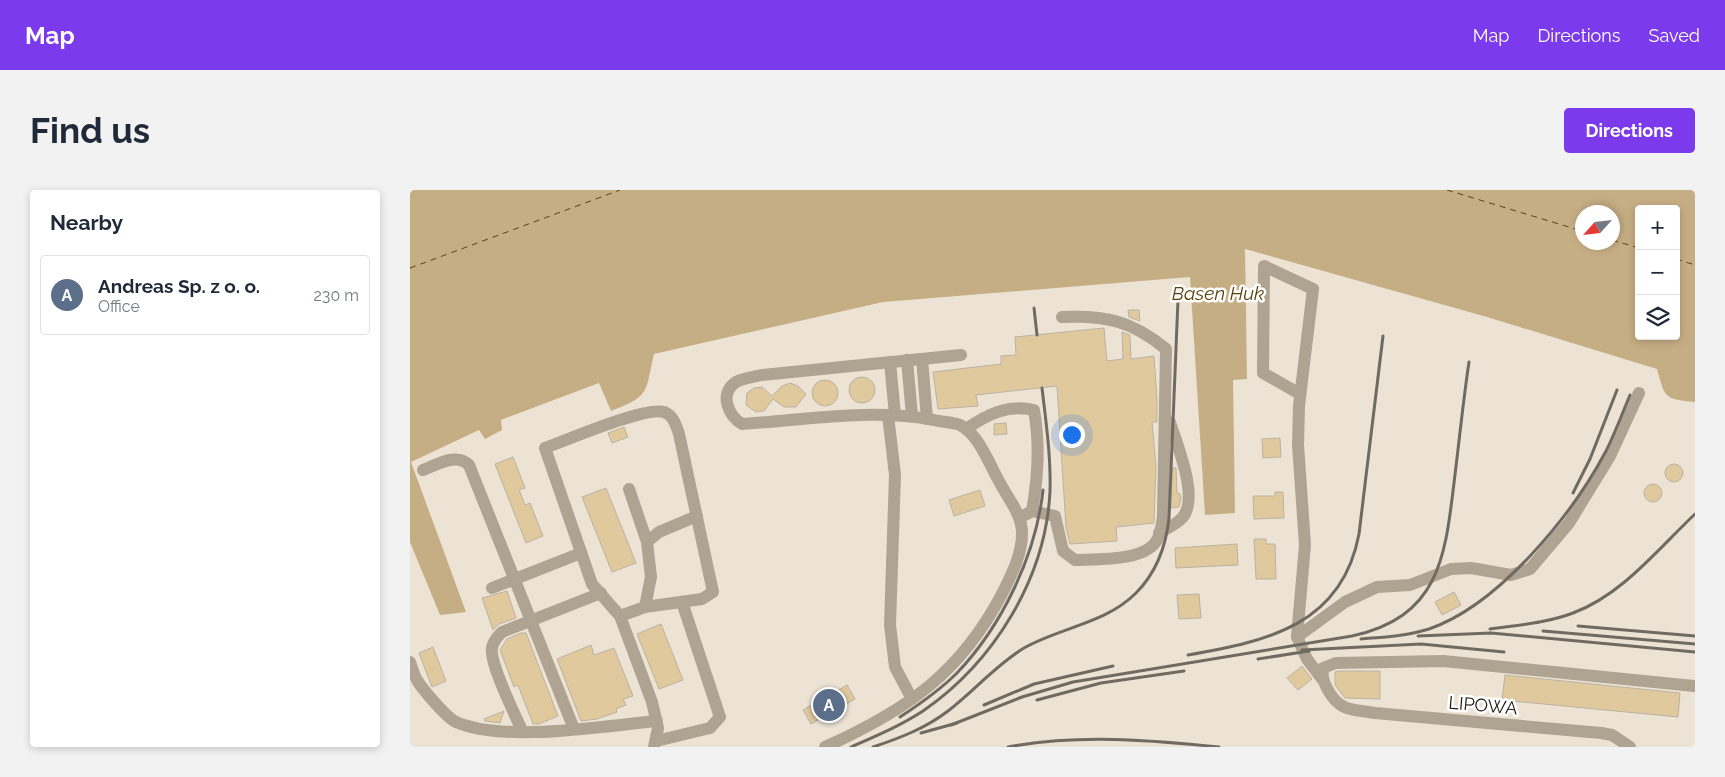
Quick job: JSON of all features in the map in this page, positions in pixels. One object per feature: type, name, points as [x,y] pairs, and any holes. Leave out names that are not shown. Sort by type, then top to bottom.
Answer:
[{"type":"street","points":[[1300,394],[1263,373],[1264,266],[1314,290],[1300,394],[1298,445],[1305,545],[1297,637],[1307,659],[1322,679]]},
{"type":"street","points":[[1019,519],[1032,511],[1055,516],[1063,550],[1075,560],[1134,556],[1158,540],[1164,516],[1167,413],[1166,349],[1147,334],[1101,317],[1062,317]]},
{"type":"street","points":[[825,747],[858,731],[912,699],[953,665],[987,619],[1016,564],[1022,538],[1019,519],[986,458],[966,429],[957,424],[912,416],[847,415],[742,424],[733,419],[728,410],[729,390],[734,383],[745,378],[961,355]]},
{"type":"street","points":[[922,359],[927,419]]},
{"type":"street","points":[[907,360],[912,416]]},
{"type":"street","points":[[890,362],[896,475],[890,625],[895,667],[912,699]]},
{"type":"street","points":[[1297,637],[1345,602],[1377,587],[1410,585],[1451,569],[1471,568],[1511,575],[1530,569],[1569,523],[1610,456],[1639,393]]},
{"type":"street","points":[[966,429],[986,416],[1006,409],[1034,410],[1038,428],[1032,511]]},
{"type":"street","points":[[620,616],[645,607],[702,599],[713,592],[675,421],[666,413],[656,410],[638,414],[545,448],[592,584],[620,616],[652,702],[658,728],[655,744],[710,728],[720,717],[682,602]]},
{"type":"street","points":[[1159,533],[1182,518],[1189,506],[1187,478],[1167,413]]},
{"type":"street","points":[[423,470],[454,458],[465,460],[469,465],[574,730]]},
{"type":"street","points":[[629,489],[647,542],[651,577],[645,607]]},
{"type":"street","points":[[647,542],[659,532],[697,516]]},
{"type":"street","points":[[492,588],[581,553]]},
{"type":"street","points":[[522,731],[493,662],[492,648],[496,638],[502,632],[601,593]]},
{"type":"street","points":[[1322,679],[1323,668],[1336,663],[1443,661],[1694,686]]},
{"type":"street","points":[[410,662],[417,680],[454,721],[498,732],[574,730],[657,721]]},
{"type":"street","name":"LIPOWA","points":[[1322,679],[1333,699],[1342,707],[1374,713],[1601,733],[1612,735],[1630,747]]},
{"type":"water","name":"Basen Huk","points":[[410,190],[1695,190],[1695,402],[1677,400],[1667,395],[1657,369],[1487,317],[1245,249],[1247,379],[1233,380],[1235,513],[1205,515],[1190,277],[883,302],[654,354],[644,391],[640,396],[624,406],[611,411],[599,383],[501,420],[502,430],[485,439],[479,430],[411,462],[466,612],[440,615],[410,542]]},
{"type":"building","points":[[1128,310],[1139,310],[1140,321],[1129,317]]},
{"type":"building","points":[[1104,328],[1107,361],[1123,359],[1122,332],[1130,335],[1131,359],[1154,356],[1157,422],[1152,422],[1156,466],[1154,523],[1116,527],[1117,541],[1070,544],[1066,527],[1057,386],[976,395],[978,406],[938,409],[933,372],[1001,364],[1001,356],[1016,355],[1015,337]]},
{"type":"building","points":[[862,377],[871,381],[875,390],[871,399],[862,403],[853,399],[849,390],[853,381]]},
{"type":"building","points":[[825,380],[834,384],[838,393],[834,402],[825,406],[816,402],[812,393],[816,384]]},
{"type":"building","points":[[790,383],[798,386],[806,394],[796,407],[784,407],[773,399],[764,411],[756,412],[746,405],[747,393],[754,388],[762,387],[772,396],[782,386]]},
{"type":"building","points":[[1006,423],[1007,434],[994,435],[994,424]]},
{"type":"building","points":[[624,427],[628,437],[612,443],[608,433]]},
{"type":"building","points":[[1280,438],[1281,457],[1263,458],[1262,439]]},
{"type":"building","points":[[513,457],[525,488],[519,490],[525,505],[530,503],[543,536],[526,543],[495,464]]},
{"type":"building","points":[[1670,464],[1678,464],[1683,469],[1681,480],[1670,482],[1665,477],[1665,469]]},
{"type":"building","points":[[1172,468],[1176,468],[1177,493],[1180,494],[1181,498],[1179,507],[1171,508]]},
{"type":"building","points":[[1649,484],[1657,484],[1662,489],[1660,500],[1649,502],[1644,497],[1644,489]]},
{"type":"building","points":[[606,488],[636,563],[612,572],[582,497]]},
{"type":"building","points":[[980,490],[985,506],[954,516],[949,500]]},
{"type":"building","points":[[1275,492],[1283,492],[1284,518],[1254,519],[1253,496],[1275,496]]},
{"type":"building","points":[[1254,539],[1266,539],[1266,544],[1275,544],[1276,579],[1256,579]]},
{"type":"building","points":[[1237,544],[1238,565],[1176,568],[1175,548]]},
{"type":"building","points":[[507,591],[516,618],[499,624],[493,630],[482,598]]},
{"type":"building","points":[[1454,592],[1461,605],[1442,615],[1435,602]]},
{"type":"building","points":[[1199,594],[1201,618],[1179,619],[1177,595]]},
{"type":"building","points":[[661,624],[683,680],[659,689],[637,634]]},
{"type":"building","points":[[521,633],[526,633],[558,716],[539,724],[533,724],[518,685],[514,687],[500,650],[507,639]]},
{"type":"building","points":[[591,645],[594,655],[614,648],[633,696],[623,699],[626,705],[616,709],[617,712],[597,719],[581,721],[557,659]]},
{"type":"building","points":[[433,647],[446,681],[432,687],[419,653]]},
{"type":"building","points":[[1302,666],[1312,679],[1298,690],[1287,678]]},
{"type":"building","points":[[1380,671],[1380,699],[1345,698],[1335,685],[1335,672]]},
{"type":"building","points":[[1505,675],[1680,693],[1678,717],[1502,700]]},
{"type":"building","points":[[847,685],[855,699],[811,724],[803,710]]},
{"type":"building","points":[[504,711],[500,723],[485,721],[484,719]]},
{"type":"ferry route","points":[[410,268],[620,190]]},
{"type":"ferry route","points":[[1447,190],[1575,229]]},
{"type":"ferry route","points":[[1620,242],[1635,247]]},
{"type":"ferry route","points":[[1680,260],[1695,265]]},
{"type":"railway","points":[[873,747],[931,723],[958,703],[1004,662],[1024,648],[1111,612],[1136,593],[1149,577],[1163,549],[1169,518],[1178,300]]},
{"type":"railway","points":[[1034,308],[1037,335]]},
{"type":"railway","points":[[1188,655],[1218,650],[1273,635],[1319,609],[1336,589],[1350,565],[1359,534],[1383,336]]},
{"type":"railway","points":[[951,725],[1022,697],[1073,682],[1352,636],[1381,627],[1403,615],[1420,599],[1432,581],[1441,559],[1451,510],[1469,362]]},
{"type":"railway","points":[[851,747],[923,711],[949,691],[993,643],[1012,615],[1027,586],[1038,555],[1046,523],[1050,491],[1050,465],[1042,388]]},
{"type":"railway","points":[[1573,493],[1590,459],[1617,390]]},
{"type":"railway","points":[[1361,639],[1404,635],[1429,629],[1455,617],[1481,600],[1507,579],[1554,529],[1592,476],[1606,451],[1630,395]]},
{"type":"railway","points":[[900,717],[930,696],[957,673],[988,634],[1002,612],[1025,564],[1039,515],[1043,490]]},
{"type":"railway","points":[[1490,629],[1553,619],[1591,605],[1608,595],[1638,570],[1695,514]]},
{"type":"railway","points":[[1578,626],[1695,636]]},
{"type":"railway","points":[[1543,631],[1695,644]]},
{"type":"railway","points":[[1418,636],[1491,633],[1695,652]]},
{"type":"railway","points":[[1302,650],[1421,644],[1504,652]]},
{"type":"railway","points":[[1258,659],[1309,651]]},
{"type":"railway","points":[[984,705],[1034,684],[1113,666]]},
{"type":"railway","points":[[1037,700],[1101,683],[1184,671]]},
{"type":"railway","points":[[921,733],[957,723]]},
{"type":"railway","points":[[1008,747],[1087,739],[1140,740],[1219,747]]},
{"type":"place","name":"Andreas Sp. z o. o.","points":[[829,705]]}]
